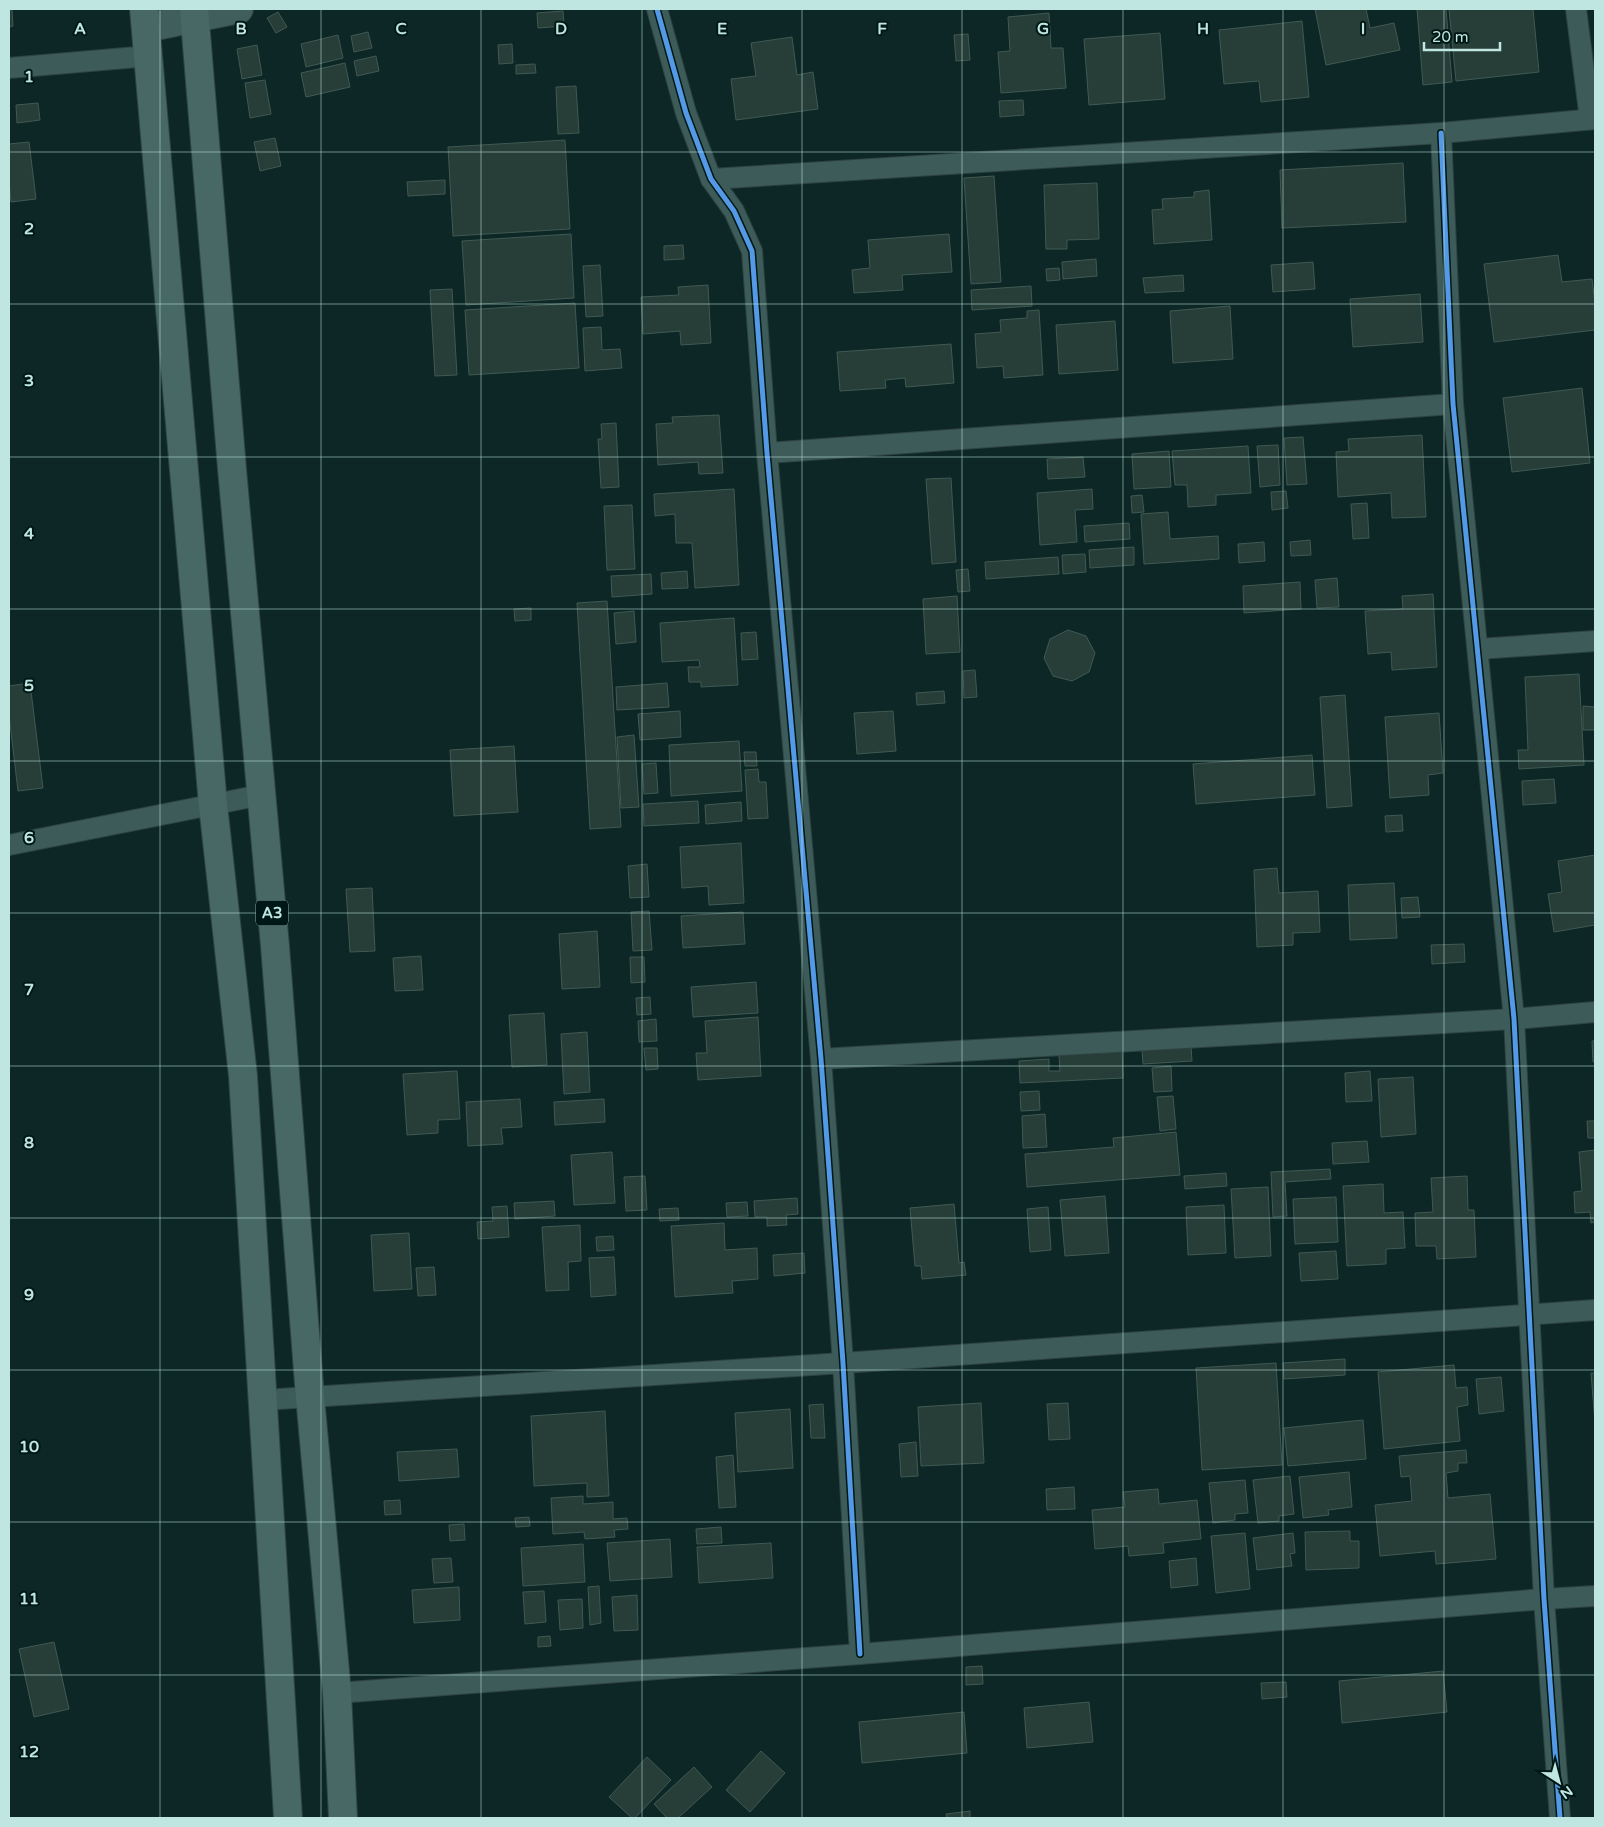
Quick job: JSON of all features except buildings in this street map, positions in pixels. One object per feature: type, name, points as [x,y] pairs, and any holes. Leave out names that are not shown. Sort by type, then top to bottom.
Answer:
[{"type":"highway","name":"A3","points":[[194,14],[231,459],[275,946],[310,1397],[337,1693],[343,1818]]},
{"type":"highway","points":[[145,18],[212,805],[242,1076],[288,1818]]},
{"type":"street","points":[[145,18],[239,9]]},
{"type":"street","points":[[656,9],[686,113],[711,179],[734,212],[752,250],[767,453],[821,1059],[843,1363],[860,1654]]},
{"type":"street","points":[[711,179],[1441,134],[1593,119],[1576,9]]},
{"type":"street","points":[[9,68],[149,56]]},
{"type":"street","points":[[1441,134],[1453,404],[1514,1019],[1544,1599],[1560,1818]]},
{"type":"street","points":[[767,453],[1453,404]]},
{"type":"street","points":[[1478,649],[1595,641]]},
{"type":"street","points":[[9,845],[262,795]]},
{"type":"street","points":[[821,1059],[1514,1019],[1595,1012]]},
{"type":"street","points":[[263,1400],[843,1363],[1595,1310]]},
{"type":"street","points":[[337,1693],[1595,1596]]},
{"type":"cycle path","points":[[657,9],[686,113],[711,179],[734,211],[752,251],[767,453],[821,1059],[843,1363],[860,1654]]},
{"type":"cycle path","points":[[1441,133],[1453,404],[1514,1019],[1544,1599],[1560,1818]]}]
